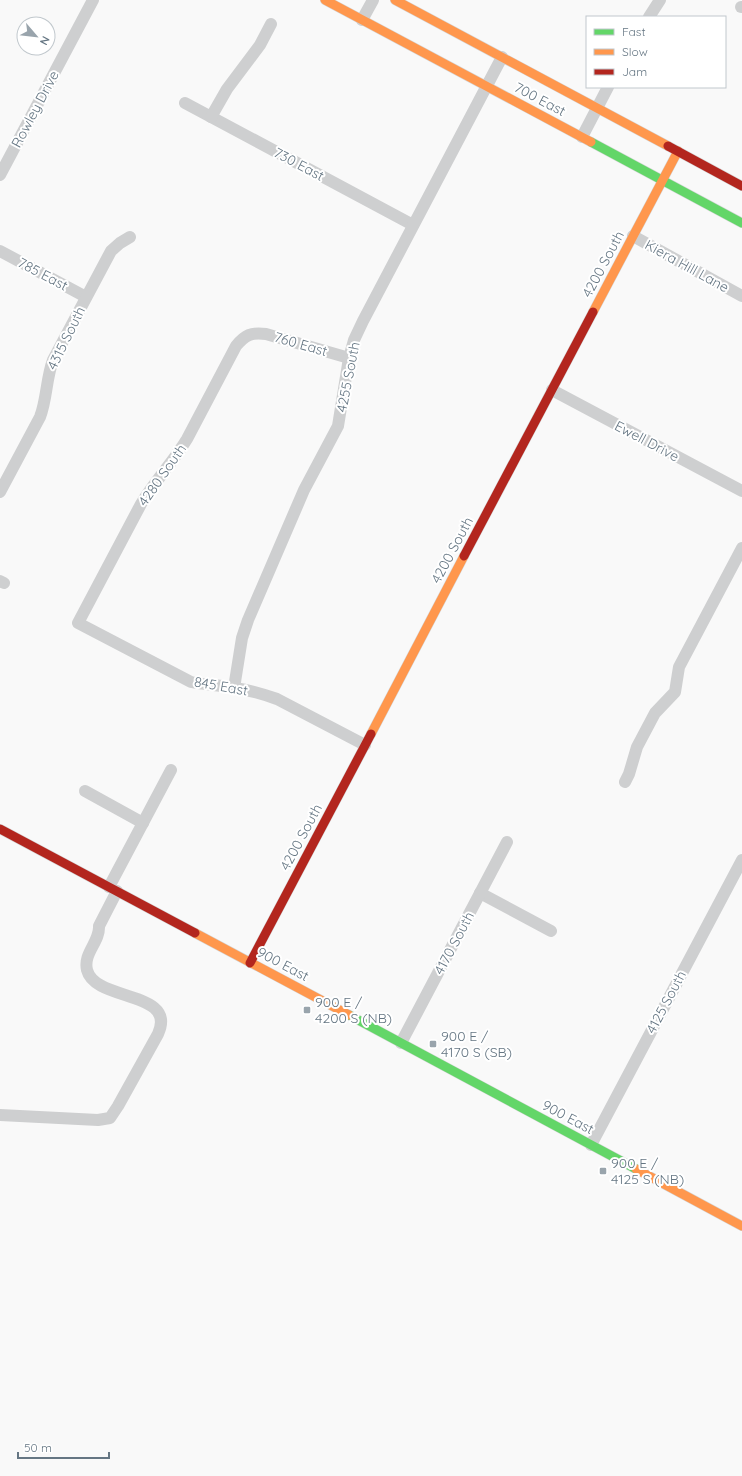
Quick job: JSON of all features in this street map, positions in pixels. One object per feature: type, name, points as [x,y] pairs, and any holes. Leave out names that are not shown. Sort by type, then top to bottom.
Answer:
[{"type":"main road","name":"700 East","points":[[325,0],[742,224]]},
{"type":"main road","name":"700 East","points":[[396,0],[742,186]]},
{"type":"main road","name":"4200 South","points":[[250,962],[678,151]]},
{"type":"main road","name":"900 East","points":[[0,829],[742,1226]]},
{"type":"street","name":"Rowley Drive","points":[[0,175],[93,0]]},
{"type":"street","points":[[362,20],[372,0]]},
{"type":"street","points":[[650,16],[660,0]]},
{"type":"street","points":[[211,117],[227,89],[260,45],[271,24]]},
{"type":"street","name":"4255 South","points":[[234,688],[242,638],[248,620],[304,490],[338,426],[349,358],[354,340],[362,322],[502,58]]},
{"type":"street","points":[[582,138],[607,88]]},
{"type":"street","name":"730 East","points":[[185,102],[413,226]]},
{"type":"street","name":"Kiera Hill Lane","points":[[633,236],[742,296]]},
{"type":"street","name":"4315 South","points":[[0,492],[40,417],[44,404],[48,374],[53,360],[111,251],[130,237]]},
{"type":"street","name":"785 East","points":[[0,251],[86,297]]},
{"type":"street","name":"760 East","points":[[252,334],[266,334],[349,358]]},
{"type":"street","name":"4280 South","points":[[78,623],[150,488],[178,454],[236,346],[242,338],[252,334]]},
{"type":"street","name":"Ewell Drive","points":[[552,390],[742,491]]},
{"type":"street","points":[[625,782],[637,747],[655,713],[675,692],[679,667],[742,548]]},
{"type":"street","name":"845 East","points":[[78,623],[191,682],[234,688],[267,695],[365,745]]},
{"type":"street","points":[[0,1115],[98,1120],[110,1118],[158,1034],[161,1022],[159,1014],[148,1004],[134,997],[115,992],[98,984],[87,970],[86,959],[100,932],[106,929],[117,891],[143,823],[171,770]]},
{"type":"street","points":[[85,791],[143,823]]},
{"type":"street","name":"4170 South","points":[[401,1043],[507,842]]},
{"type":"street","name":"4125 South","points":[[591,1145],[742,860]]},
{"type":"street","points":[[480,893],[551,931]]},
{"type":"traffic: fast","points":[[591,142],[742,223]]},
{"type":"traffic: fast","points":[[349,1015],[636,1169]]},
{"type":"traffic: slow","points":[[325,0],[591,142]]},
{"type":"traffic: slow","points":[[395,0],[668,146]]},
{"type":"traffic: slow","points":[[593,312],[678,151]]},
{"type":"traffic: slow","points":[[371,734],[464,556]]},
{"type":"traffic: slow","points":[[195,933],[349,1015]]},
{"type":"traffic: slow","points":[[636,1169],[742,1226]]},
{"type":"traffic: jam","points":[[668,146],[742,186]]},
{"type":"traffic: jam","points":[[464,556],[593,312]]},
{"type":"traffic: jam","points":[[250,963],[371,734]]},
{"type":"traffic: jam","points":[[0,829],[195,933]]},
{"type":"place","name":"900 E / 4200 S (NB)","points":[[307,1010]]},
{"type":"place","name":"900 E / 4170 S (SB)","points":[[433,1044]]},
{"type":"place","name":"900 E / 4125 S (NB)","points":[[603,1171]]}]
